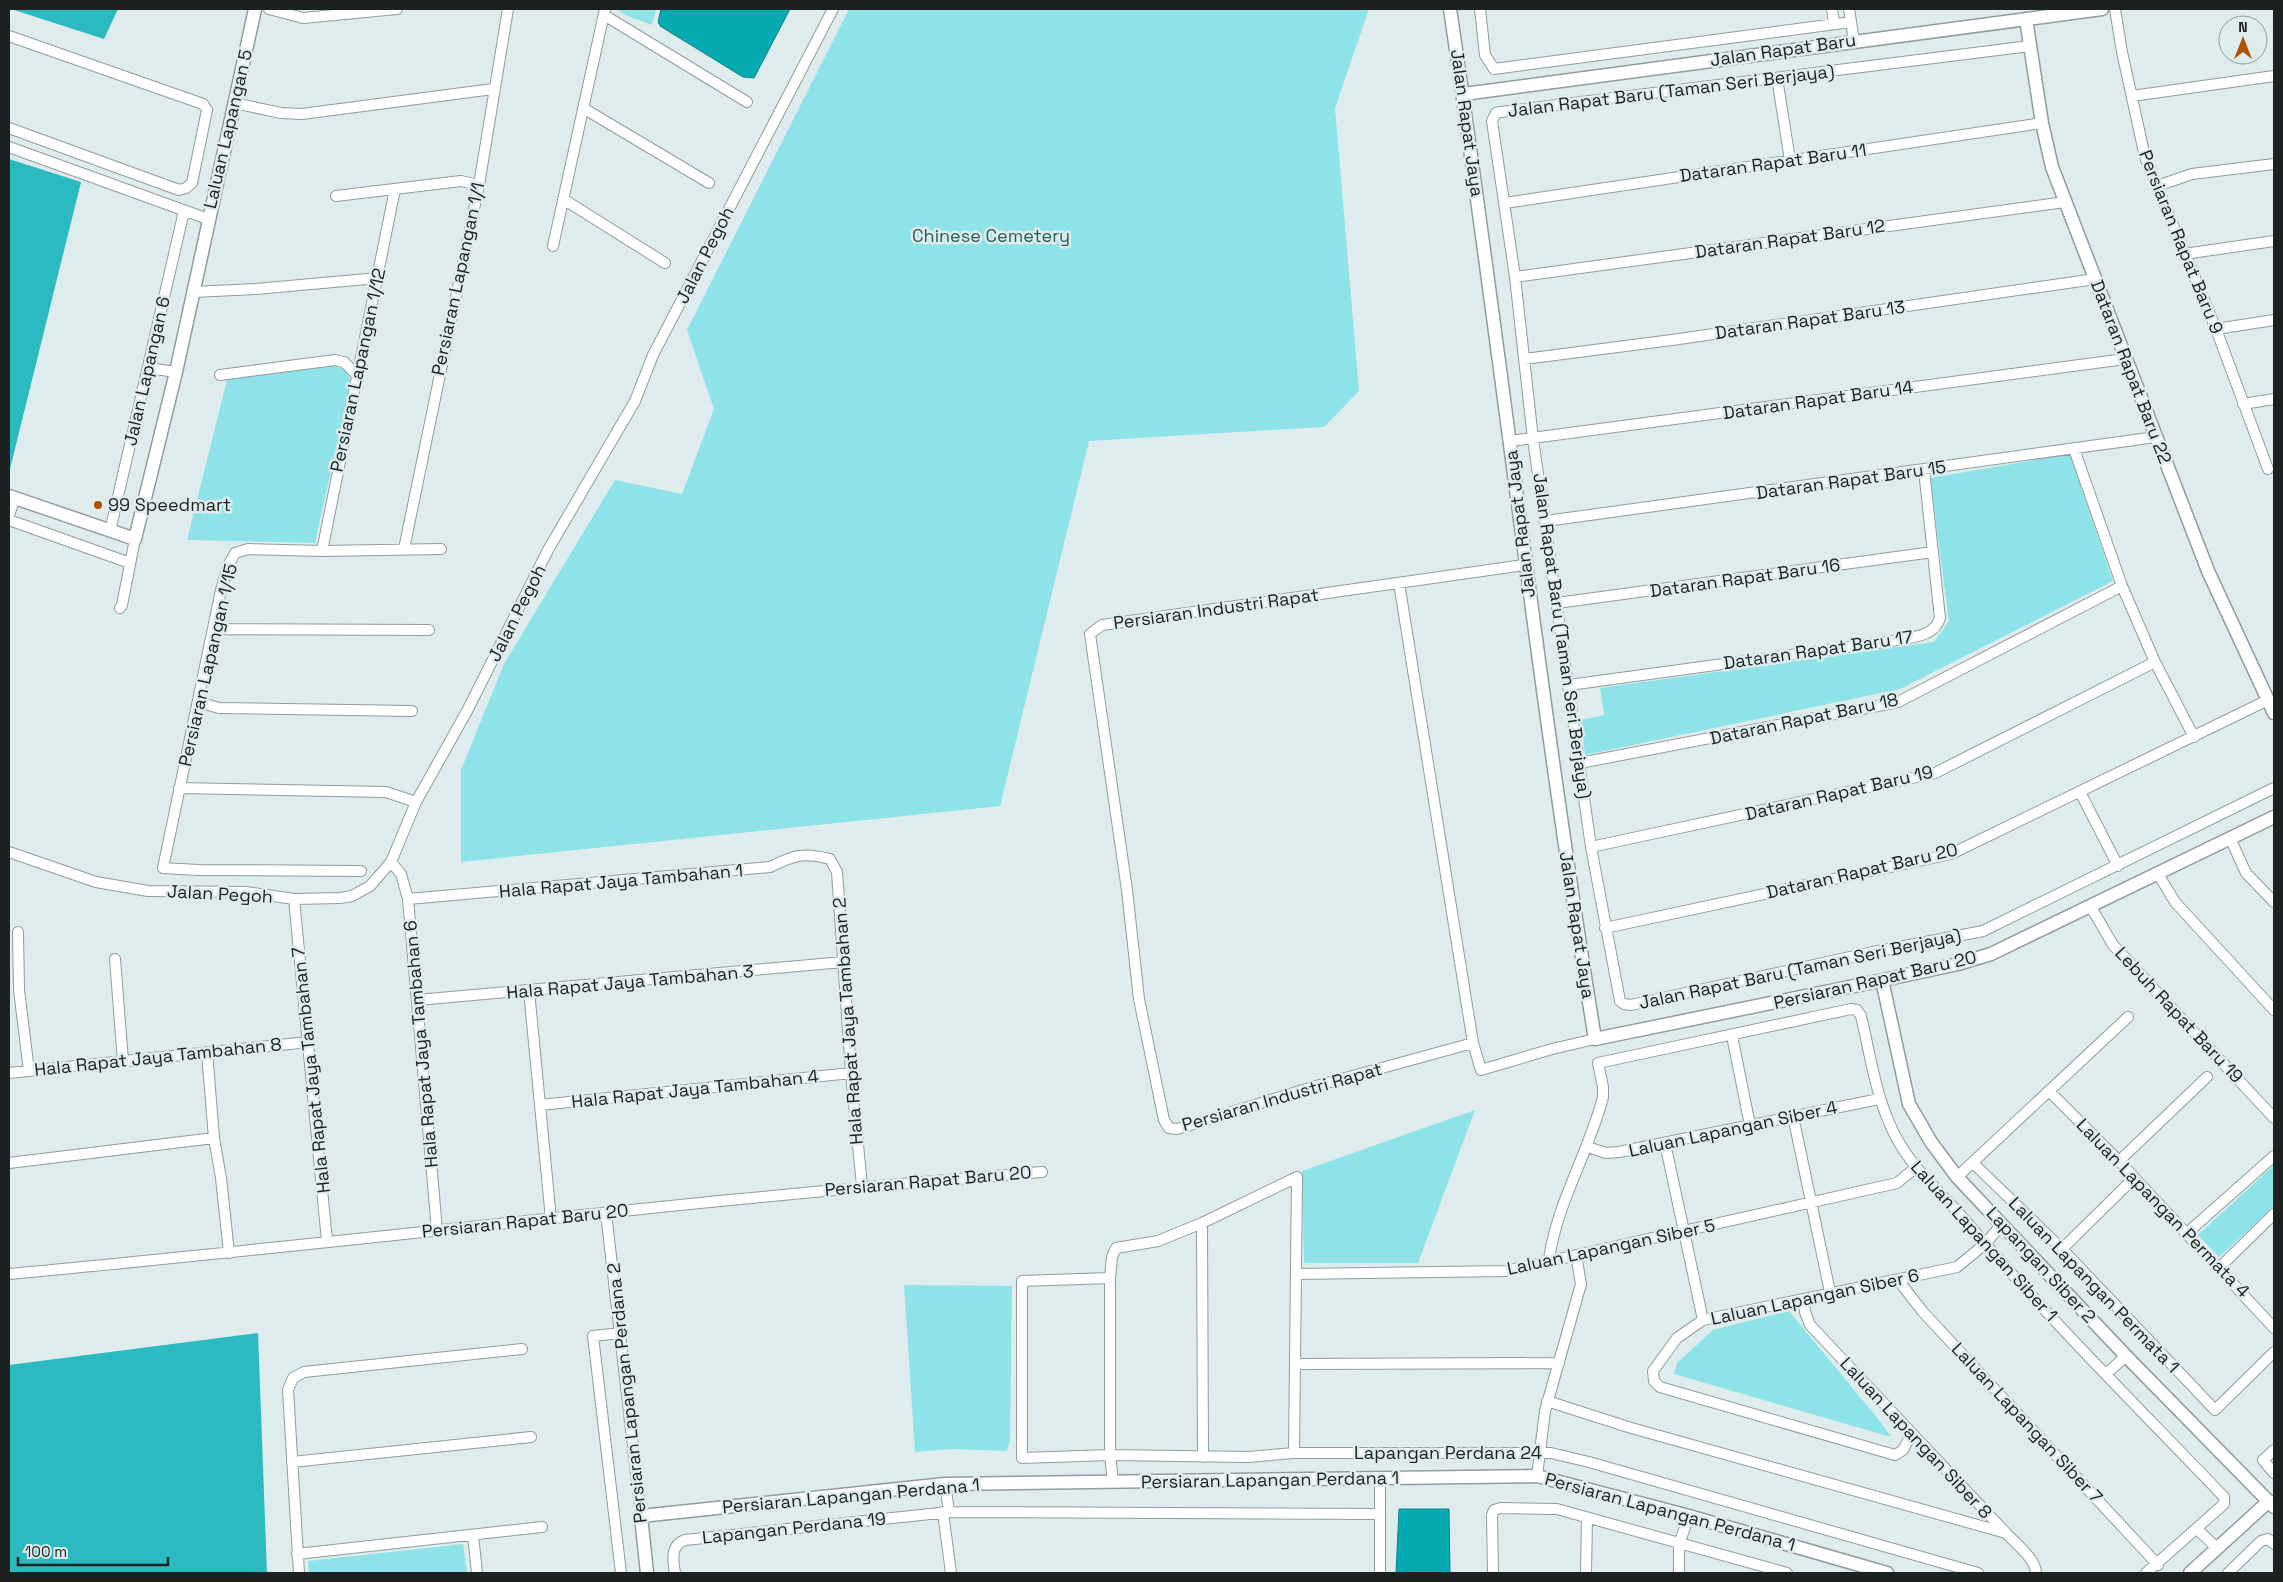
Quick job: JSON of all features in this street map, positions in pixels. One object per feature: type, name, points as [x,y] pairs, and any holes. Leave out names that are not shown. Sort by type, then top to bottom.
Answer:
[{"type":"street","name":"Laluan Lapangan 5","points":[[9,148],[208,219],[255,9]]},
{"type":"street","points":[[269,9],[303,18],[397,9]]},
{"type":"street","name":"Persiaran Lapangan 1/1","points":[[404,549],[479,185],[493,89],[508,9]]},
{"type":"street","name":"Jalan Pegoh","points":[[9,852],[71,874],[121,888],[148,891],[246,892],[294,899],[352,896],[370,886],[391,862],[416,802],[467,711],[548,550],[635,401],[653,355],[833,9]]},
{"type":"street","name":"Jalan Rapat Jaya","points":[[1450,9],[1464,94],[1510,441],[1524,565],[1575,918],[1595,1040]]},
{"type":"street","name":"Jalan Rapat Jaya","points":[[1480,9],[1485,55]]},
{"type":"street","points":[[1832,9],[1834,23]]},
{"type":"street","points":[[1849,9],[1854,41]]},
{"type":"street","name":"Jalan Rapat Baru","points":[[1464,94],[2102,9]]},
{"type":"street","name":"Persiaran Rapat Baru 9","points":[[2115,9],[2145,157],[2216,329],[2268,468]]},
{"type":"street","points":[[553,246],[604,12],[747,102]]},
{"type":"street","name":"Dataran Rapat Baru 22","points":[[2026,19],[2042,123],[2052,167],[2208,571],[2274,713]]},
{"type":"street","name":"Jalan Rapat Baru","points":[[1485,55],[1494,69],[1851,22]]},
{"type":"street","points":[[9,36],[207,107],[192,183],[186,188],[178,190],[9,128]]},
{"type":"street","name":"Jalan Rapat Baru (Taman Seri Berjaya)","points":[[2030,46],[1496,113],[1492,121],[1515,277],[1533,439],[1591,847],[1620,1000],[1624,1004],[1631,1005],[1873,952],[1983,931],[2274,788]]},
{"type":"street","points":[[2132,96],[2274,76]]},
{"type":"street","points":[[1777,78],[1790,160]]},
{"type":"street","points":[[234,103],[280,113],[302,114],[493,89]]},
{"type":"street","points":[[583,108],[709,183]]},
{"type":"street","name":"Dataran Rapat Baru 11","points":[[1504,203],[2042,123]]},
{"type":"street","points":[[2157,186],[2192,174],[2274,164]]},
{"type":"street","points":[[336,196],[462,181],[479,185]]},
{"type":"street","name":"Persiaran Lapangan 1/12","points":[[322,551],[395,189]]},
{"type":"street","points":[[563,199],[665,263]]},
{"type":"street","name":"Dataran Rapat Baru 12","points":[[1515,277],[2065,202]]},
{"type":"street","name":"Jalan Lapangan 6","points":[[110,531],[184,211]]},
{"type":"street","points":[[120,608],[176,372],[208,219]]},
{"type":"street","points":[[2184,254],[2274,240]]},
{"type":"street","points":[[193,292],[256,289],[378,278]]},
{"type":"street","name":"Dataran Rapat Baru 13","points":[[1524,359],[2095,279]]},
{"type":"street","points":[[2216,329],[2274,320]]},
{"type":"street","name":"Dataran Rapat Baru 14","points":[[1510,441],[2126,359]]},
{"type":"street","points":[[220,376],[335,360],[344,362],[357,375]]},
{"type":"street","points":[[148,368],[176,372]]},
{"type":"street","points":[[2243,404],[2274,399]]},
{"type":"street","name":"Dataran Rapat Baru 15","points":[[1546,521],[2074,450],[2156,437]]},
{"type":"street","points":[[2074,450],[2122,586],[2155,662],[2194,737]]},
{"type":"street","name":"Dataran Rapat Baru 17","points":[[1569,684],[1892,642],[1932,632],[1938,627],[1940,618],[1924,470]]},
{"type":"street","points":[[9,515],[12,497],[135,539]]},
{"type":"street","points":[[9,520],[130,563]]},
{"type":"street","name":"Persiaran Lapangan 1/15","points":[[361,871],[163,868],[162,863],[228,566],[235,553],[248,549],[322,551],[441,549]]},
{"type":"street","name":"Dataran Rapat Baru 16","points":[[1557,603],[1934,552]]},
{"type":"street","name":"Persiaran Industri Rapat","points":[[1473,1043],[1316,1086],[1177,1129],[1169,1128],[1164,1120],[1139,999],[1127,890],[1090,634],[1102,625],[1524,565]]},
{"type":"street","points":[[1399,583],[1473,1043]]},
{"type":"street","name":"Dataran Rapat Baru 18","points":[[1580,763],[1898,702],[2122,586]]},
{"type":"street","points":[[213,629],[429,630]]},
{"type":"street","name":"Dataran Rapat Baru 19","points":[[1591,847],[1935,773],[2155,662]]},
{"type":"street","name":"Dataran Rapat Baru 20","points":[[1605,928],[1950,854],[2268,700]]},
{"type":"street","points":[[198,702],[219,708],[412,710]]},
{"type":"street","points":[[179,788],[386,792],[416,802]]},
{"type":"street","points":[[2080,792],[2118,866]]},
{"type":"street","name":"Persiaran Rapat Baru 20","points":[[1473,1043],[1481,1070],[1552,1049],[1958,964],[1991,954],[2274,817]]},
{"type":"street","points":[[2230,838],[2246,873],[2274,902]]},
{"type":"street","name":"Hala Rapat Jaya Tambahan 1","points":[[408,899],[770,867],[795,855],[811,854],[830,859]]},
{"type":"street","name":"Hala Rapat Jaya Tambahan 2","points":[[830,859],[837,872],[842,962],[862,1186]]},
{"type":"street","name":"Hala Rapat Jaya Tambahan 6","points":[[391,862],[401,874],[408,899],[436,1230]]},
{"type":"street","points":[[2158,874],[2175,902],[2274,1010]]},
{"type":"street","name":"Hala Rapat Jaya Tambahan 7","points":[[294,899],[327,1241]]},
{"type":"street","name":"Lebuh Rapat Baru 19","points":[[2091,907],[2116,949],[2274,1118]]},
{"type":"street","points":[[18,932],[19,990],[29,1071]]},
{"type":"street","points":[[115,959],[122,1061]]},
{"type":"street","name":"Hala Rapat Jaya Tambahan 3","points":[[417,1000],[842,962]]},
{"type":"street","name":"Lapangan Siber 2","points":[[1882,980],[1909,1104],[1931,1142],[1957,1177],[2126,1356],[2271,1504]]},
{"type":"street","points":[[528,991],[551,1218]]},
{"type":"street","name":"Laluan Lapangan Siber 1","points":[[1587,1147],[1603,1096],[1598,1063],[1732,1036],[1851,1009],[1857,1010],[1870,1052],[1879,1099],[1896,1138],[1914,1168],[1954,1207],[1985,1244],[2225,1500],[2197,1529]]},
{"type":"street","points":[[1957,1177],[2090,1050],[2128,1017]]},
{"type":"street","points":[[1732,1036],[1750,1125]]},
{"type":"street","name":"Hala Rapat Jaya Tambahan 8","points":[[9,1073],[308,1042]]},
{"type":"street","points":[[207,1052],[214,1138],[221,1178],[229,1253]]},
{"type":"street","name":"Hala Rapat Jaya Tambahan 4","points":[[540,1105],[851,1073]]},
{"type":"street","points":[[2119,1161],[2207,1077]]},
{"type":"street","name":"Laluan Lapangan Permata 4","points":[[2049,1091],[2188,1233],[2274,1328]]},
{"type":"street","name":"Laluan Lapangan Siber 4","points":[[1587,1147],[1606,1153],[1619,1152],[1879,1099]]},
{"type":"street","points":[[1793,1116],[1830,1292]]},
{"type":"street","points":[[9,1163],[214,1138]]},
{"type":"street","points":[[1665,1143],[1702,1320]]},
{"type":"street","points":[[1549,1260],[1552,1238],[1587,1147]]},
{"type":"street","points":[[2188,1233],[2274,1156]]},
{"type":"street","name":"Laluan Lapangan Permata 1","points":[[1973,1163],[2062,1249],[2214,1409],[2217,1409],[2274,1352]]},
{"type":"street","name":"Laluan Lapangan Siber 5","points":[[1296,1274],[1506,1271],[1897,1183],[1914,1168]]},
{"type":"street","name":"Persiaran Rapat Baru 20","points":[[9,1274],[229,1253],[327,1241],[862,1186],[1042,1172]]},
{"type":"street","points":[[1113,1482],[1110,1456],[1110,1278],[1112,1257],[1116,1248],[1158,1241],[1202,1223],[1297,1177],[1294,1453]]},
{"type":"street","points":[[2062,1249],[2134,1178]]},
{"type":"street","name":"Persiaran Lapangan Perdana 2","points":[[606,1213],[647,1573]]},
{"type":"street","points":[[2219,1268],[2274,1214]]},
{"type":"street","points":[[1202,1223],[1203,1457]]},
{"type":"street","name":"Laluan Lapangan Siber 6","points":[[1912,1433],[1903,1450],[1895,1455],[1660,1387],[1654,1381],[1653,1370],[1677,1338],[1702,1320],[1956,1267],[1985,1244],[2002,1224]]},
{"type":"street","points":[[1537,1476],[1547,1402],[1581,1284],[1576,1256]]},
{"type":"street","name":"Lapangan Perdana 24","points":[[1110,1278],[1022,1281],[1022,1458],[1110,1456],[1203,1457],[1294,1453],[1551,1453],[1589,1462],[1978,1573]]},
{"type":"street","name":"Laluan Lapangan Siber 7","points":[[1898,1280],[1923,1312],[2158,1565]]},
{"type":"street","name":"Laluan Lapangan Siber 8","points":[[1804,1300],[1805,1312],[1810,1325],[2006,1533],[2032,1562],[2036,1573]]},
{"type":"street","points":[[621,1333],[593,1336],[621,1573]]},
{"type":"street","points":[[299,1573],[288,1390],[293,1378],[304,1372],[522,1349]]},
{"type":"street","points":[[2106,1374],[2126,1356]]},
{"type":"street","points":[[1295,1364],[1558,1363]]},
{"type":"street","points":[[1547,1402],[1872,1497],[2006,1533]]},
{"type":"street","points":[[292,1462],[531,1437]]},
{"type":"street","points":[[2274,1450],[2263,1460],[2274,1473]]},
{"type":"street","name":"Persiaran Lapangan Perdana 1","points":[[641,1516],[944,1484],[1537,1476],[1689,1516],[1887,1573]]},
{"type":"street","points":[[1380,1479],[1380,1573]]},
{"type":"street","points":[[944,1484],[951,1573]]},
{"type":"street","points":[[2196,1571],[2216,1548],[2271,1504]]},
{"type":"street","points":[[1493,1573],[1492,1515],[1494,1510],[1501,1508],[1556,1509],[1787,1573]]},
{"type":"street","name":"Lapangan Perdana 19","points":[[675,1573],[673,1555],[679,1542],[685,1540],[946,1512],[1380,1514]]},
{"type":"street","points":[[1679,1573],[1679,1544],[1689,1516]]},
{"type":"street","points":[[1586,1573],[1587,1518]]},
{"type":"street","points":[[297,1554],[542,1527]]},
{"type":"street","points":[[2146,1573],[2158,1565],[2197,1529],[2216,1548]]},
{"type":"street","points":[[473,1535],[477,1573]]},
{"type":"street","points":[[2228,1573],[2261,1541],[2268,1539],[2274,1544]]},
{"type":"green space","points":[[617,9],[656,9],[652,25]]},
{"type":"green space","name":"Chinese Cemetery","points":[[849,9],[1369,9],[1335,108],[1359,391],[1324,427],[1089,441],[1000,806],[461,862],[461,770],[504,664],[615,480],[682,494],[714,409],[687,330]]},
{"type":"green space","points":[[331,364],[346,370],[351,380],[315,543],[187,540],[227,380]]},
{"type":"green space","points":[[2070,454],[2113,581],[1900,689],[1585,755],[1581,720],[1604,715],[1600,688],[1934,642],[1949,621],[1930,478]]},
{"type":"green space","points":[[1475,1110],[1418,1263],[1304,1263],[1302,1171]]},
{"type":"green space","points":[[2274,1165],[2274,1206],[2219,1257],[2198,1235]]},
{"type":"green space","points":[[904,1285],[1012,1286],[1010,1440],[1007,1451],[951,1449],[915,1452]]},
{"type":"green space","points":[[1789,1311],[1891,1437],[1674,1374],[1677,1363],[1713,1330]]},
{"type":"green space","points":[[463,1544],[467,1573],[309,1573],[308,1561]]},
{"type":"shaded area","points":[[11,9],[118,9],[104,39]]},
{"type":"shaded area","points":[[661,9],[790,9],[754,78],[743,77],[660,26],[658,22]]},
{"type":"shaded area","points":[[9,159],[81,182],[9,473]]},
{"type":"shaded area","points":[[258,1333],[267,1573],[9,1573],[9,1365]]},
{"type":"shaded area","points":[[1399,1509],[1449,1509],[1450,1573],[1396,1573]]},
{"type":"place","name":"99 Speedmart","points":[[98,505]]}]
